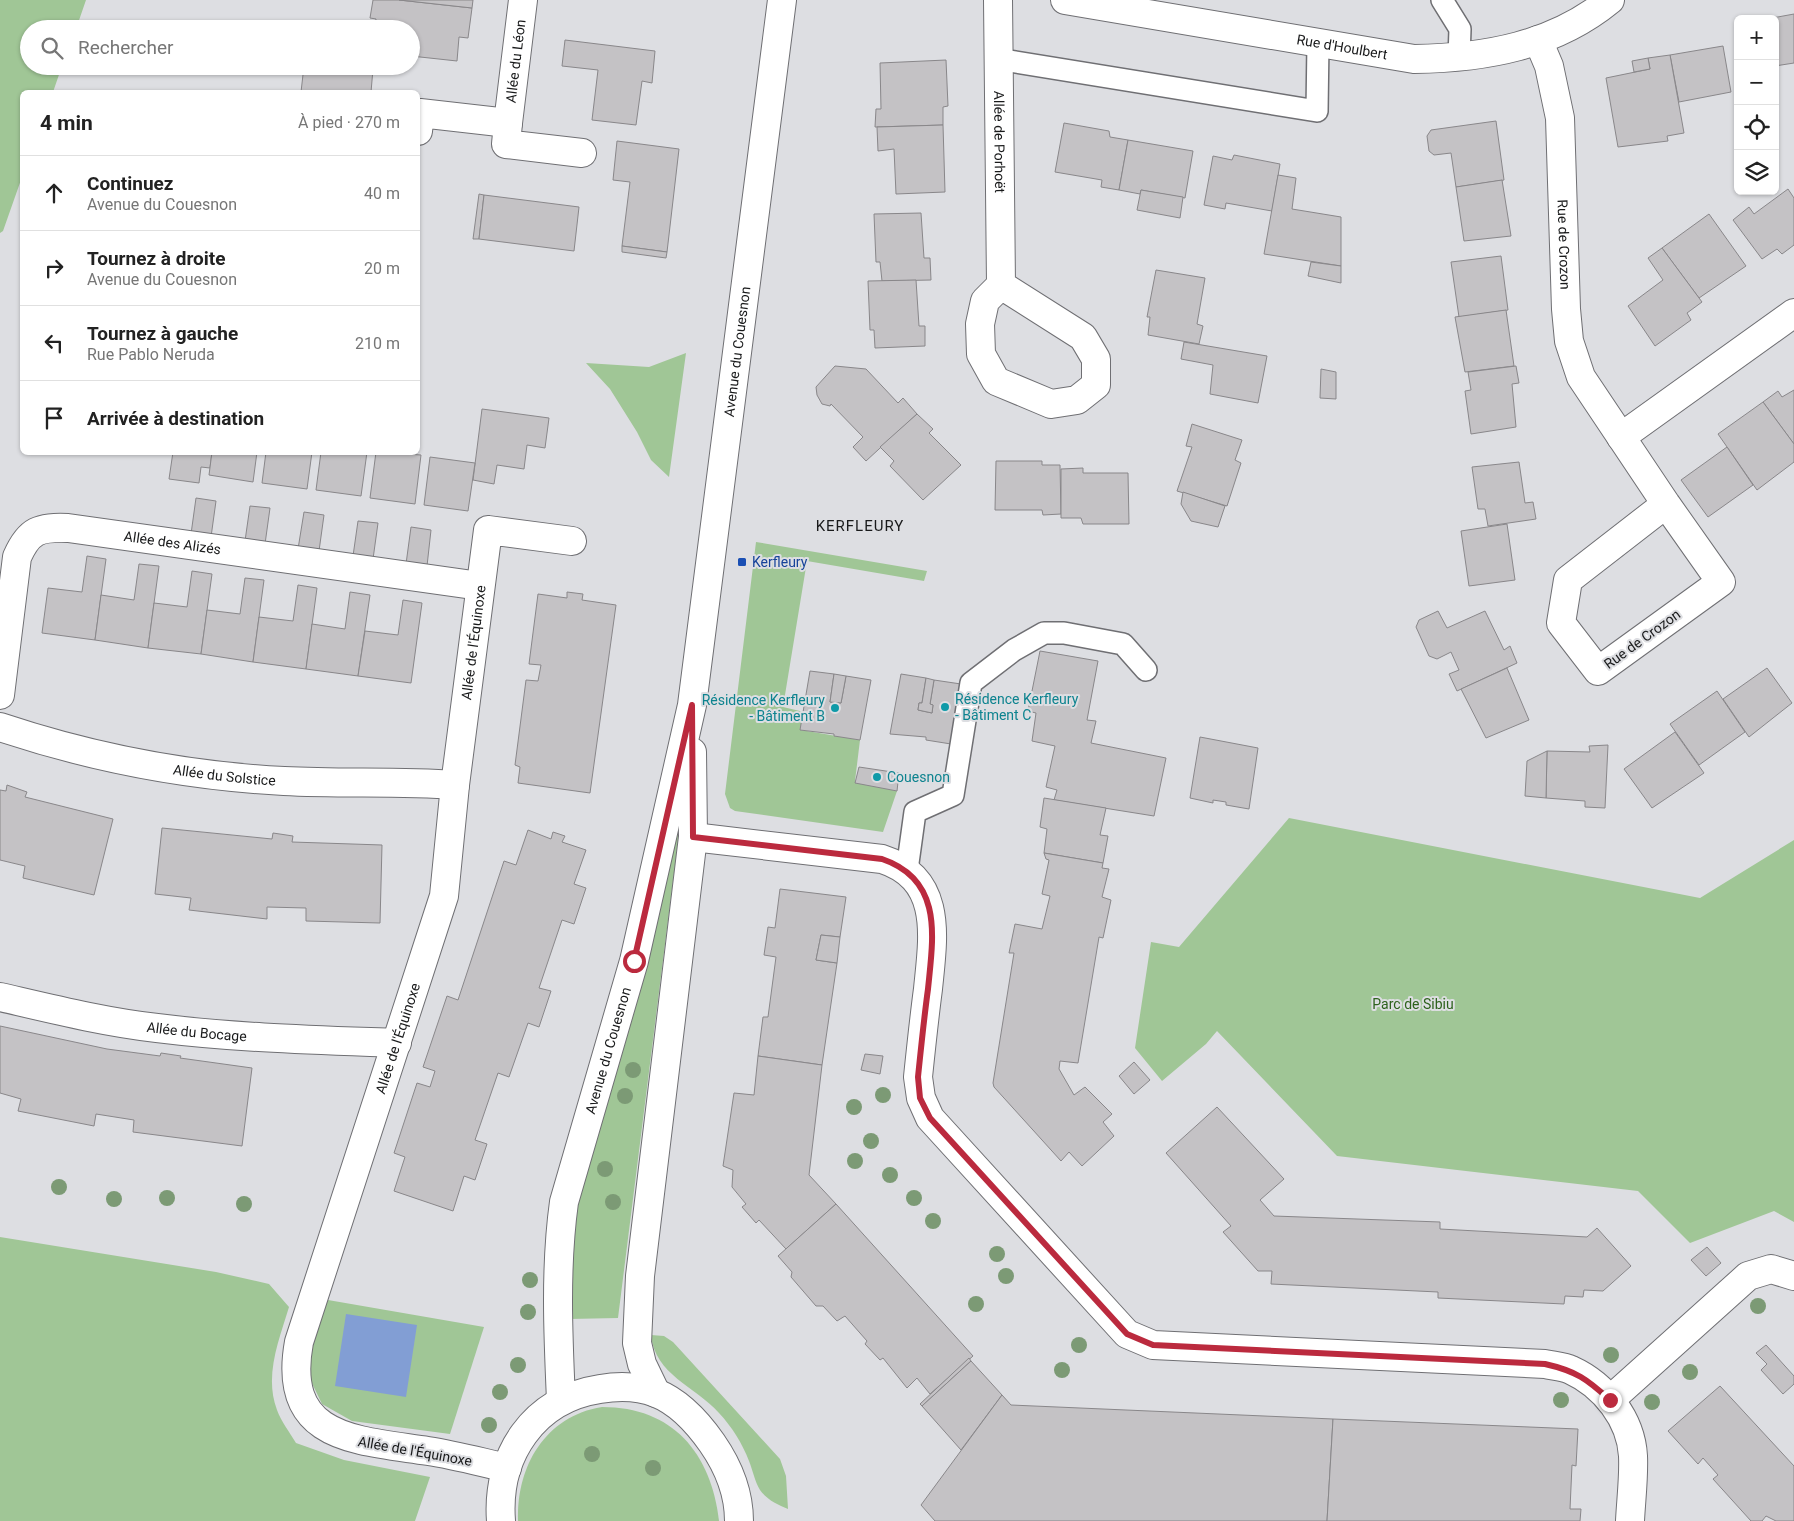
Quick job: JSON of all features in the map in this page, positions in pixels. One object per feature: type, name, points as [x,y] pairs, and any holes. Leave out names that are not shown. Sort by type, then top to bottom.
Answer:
[{"type":"street","name":"Allée du Léon","points":[[523,0],[506,144],[582,153]]},
{"type":"street","name":"Avenue du Couesnon","points":[[560,1400],[558,1323],[559,1236],[564,1202],[634,961],[692,705],[782,0]]},
{"type":"street","name":"Allée de Porhoët","points":[[998,0],[996,59],[1001,285]]},
{"type":"street","name":"Rue d'Houlbert","points":[[1065,0],[1414,59],[1459,58],[1496,53],[1538,40],[1574,24],[1610,0]]},
{"type":"street","name":"Rue de Crozon","points":[[1538,40],[1549,66],[1560,118],[1566,309],[1569,341],[1581,377],[1721,582],[1598,671],[1561,623],[1568,580],[1666,504]]},
{"type":"street","name":"Allée du Léon","points":[[420,113],[508,123]]},
{"type":"street","points":[[1001,285],[1082,337],[1096,359],[1096,385],[1077,400],[1051,404],[996,381],[981,354],[980,324],[985,301],[1001,285]]},
{"type":"street","points":[[1621,437],[1793,314]]},
{"type":"street","name":"Allée des Alizés","points":[[0,695],[17,557],[24,540],[35,532],[47,527],[68,528],[480,586]]},
{"type":"street","name":"Allée de l'Équinoxe","points":[[506,1468],[455,1455],[350,1439],[320,1424],[304,1407],[296,1383],[295,1362],[299,1342],[444,896],[455,785],[488,530],[572,541]]},
{"type":"street","name":"Avenue du Couesnon","points":[[656,1393],[642,1364],[638,1343],[639,1285],[693,837],[692,705]]},
{"type":"street","name":"Allée du Solstice","points":[[0,727],[27,736],[118,758],[204,773],[282,781],[404,781],[455,785]]},
{"type":"street","points":[[693,837],[882,859],[906,870],[916,881],[927,898],[933,918],[933,943],[918,1077],[920,1098],[930,1118],[1127,1334],[1153,1345],[1545,1364],[1571,1370],[1591,1382],[1610,1400],[1623,1419],[1630,1434],[1633,1456],[1630,1521]]},
{"type":"street","name":"Allée du Bocage","points":[[0,997],[72,1013],[155,1028],[238,1037],[397,1043]]},
{"type":"street","points":[[1610,1400],[1748,1276],[1771,1269],[1794,1276]]},
{"type":"street","points":[[501,1521],[502,1492],[506,1468],[515,1447],[530,1425],[545,1410],[560,1400],[582,1392],[618,1386],[656,1393],[676,1405],[704,1430],[718,1451],[732,1481],[742,1520]]},
{"type":"lane","points":[[1442,0],[1460,29],[1459,58]]},
{"type":"lane","points":[[996,59],[1316,111],[1318,43]]},
{"type":"lane","points":[[906,870],[915,812],[953,795],[971,682],[1014,650],[1044,633],[1064,633],[1123,644],[1146,670]]},
{"type":"green space","points":[[0,0],[86,0],[79,20],[20,20],[20,75],[59,75],[54,90],[20,90],[20,183],[3,231],[0,233]]},
{"type":"green space","points":[[686,353],[669,477],[651,460],[637,432],[610,389],[586,363],[649,367]]},
{"type":"green space","points":[[756,542],[927,571],[924,581],[807,561],[783,707],[804,712],[801,730],[860,740],[855,781],[897,791],[883,832],[735,811],[730,808],[725,794]]},
{"type":"green space","points":[[683,774],[680,825],[618,1318],[569,1319],[570,1218],[624,1046]]},
{"type":"green space","name":"Parc de Sibiu","points":[[1289,818],[1700,898],[1794,840],[1794,1222],[1774,1211],[1690,1243],[1638,1191],[1337,1156],[1217,1031],[1206,1044],[1162,1081],[1135,1048],[1151,942],[1179,947]]},
{"type":"green space","points":[[0,1237],[216,1272],[269,1284],[289,1307],[277,1345],[272,1371],[273,1397],[286,1427],[296,1443],[344,1460],[430,1477],[415,1521],[0,1521]]},
{"type":"green space","points":[[328,1300],[484,1327],[450,1434],[352,1421],[322,1404],[308,1375],[311,1347]]},
{"type":"green space","points":[[651,1335],[664,1336],[673,1342],[780,1459],[786,1476],[788,1509],[763,1494],[740,1442],[724,1418],[668,1370],[654,1349]]},
{"type":"green space","points":[[602,1407],[627,1409],[649,1415],[668,1425],[684,1438],[697,1455],[707,1474],[715,1497],[719,1521],[518,1521],[522,1482],[538,1447],[550,1433],[565,1421],[582,1412]]},
{"type":"water","points":[[346,1314],[417,1325],[406,1397],[335,1386]]},
{"type":"building","points":[[373,0],[399,0],[472,8],[468,38],[459,37],[457,61],[420,57],[420,20],[376,20],[370,18]]},
{"type":"building","points":[[399,0],[473,0],[472,8]]},
{"type":"building","points":[[1794,14],[1794,63],[1779,65],[1779,17]]},
{"type":"building","points":[[565,40],[655,51],[652,83],[642,81],[636,125],[592,120],[598,70],[562,66]]},
{"type":"building","points":[[1723,46],[1731,92],[1679,102],[1670,55]]},
{"type":"building","points":[[1670,55],[1684,133],[1667,136],[1668,141],[1618,147],[1606,78],[1650,69],[1648,58]]},
{"type":"building","points":[[1648,58],[1650,69],[1634,72],[1632,61]]},
{"type":"building","points":[[946,60],[948,106],[943,107],[943,125],[875,127],[876,109],[881,109],[880,63]]},
{"type":"building","points":[[303,75],[372,75],[371,90],[301,90]]},
{"type":"building","points":[[1496,121],[1504,180],[1456,187],[1451,153],[1434,155],[1429,151],[1427,136],[1431,130]]},
{"type":"building","points":[[1064,123],[1109,131],[1110,137],[1128,140],[1119,190],[1101,187],[1102,180],[1055,172]]},
{"type":"building","points":[[943,125],[945,192],[896,194],[894,149],[878,151],[877,127]]},
{"type":"building","points":[[1128,140],[1193,151],[1185,198],[1141,190],[1140,194],[1119,190]]},
{"type":"building","points":[[617,141],[679,149],[667,252],[622,246],[630,182],[613,180]]},
{"type":"building","points":[[1234,155],[1280,164],[1272,211],[1226,203],[1225,209],[1204,205],[1213,156],[1232,160]]},
{"type":"building","points":[[1278,175],[1296,178],[1292,209],[1341,217],[1341,266],[1264,254]]},
{"type":"building","points":[[1502,180],[1511,236],[1464,241],[1456,187]]},
{"type":"building","points":[[1788,189],[1794,198],[1794,245],[1782,254],[1777,249],[1762,259],[1733,220],[1749,207],[1754,214]]},
{"type":"building","points":[[1141,190],[1183,197],[1180,218],[1137,210]]},
{"type":"building","points":[[479,194],[484,195],[479,239],[473,239]]},
{"type":"building","points":[[484,195],[579,207],[574,251],[479,239]]},
{"type":"building","points":[[921,213],[924,258],[930,258],[931,280],[882,281],[880,262],[876,262],[874,214]]},
{"type":"building","points":[[1709,214],[1746,266],[1699,298],[1662,248]]},
{"type":"building","points":[[622,246],[667,252],[666,258],[622,252]]},
{"type":"building","points":[[1662,248],[1702,302],[1687,313],[1691,320],[1655,346],[1628,306],[1663,280],[1648,258]]},
{"type":"building","points":[[1501,256],[1508,310],[1459,317],[1451,262]]},
{"type":"building","points":[[1311,262],[1341,266],[1341,283],[1308,276]]},
{"type":"building","points":[[1156,270],[1205,278],[1197,324],[1203,326],[1199,344],[1148,335],[1150,317],[1147,317]]},
{"type":"building","points":[[916,280],[919,326],[925,326],[925,346],[875,348],[874,330],[870,330],[868,281]]},
{"type":"building","points":[[1506,310],[1514,366],[1465,372],[1455,317]]},
{"type":"building","points":[[1184,342],[1267,356],[1258,403],[1210,394],[1213,365],[1181,359]]},
{"type":"building","points":[[835,366],[866,369],[898,403],[903,398],[917,414],[866,461],[853,447],[863,437],[831,404],[830,406],[822,404],[817,395],[816,387]]},
{"type":"building","points":[[1516,366],[1519,383],[1512,384],[1516,427],[1471,434],[1465,391],[1471,390],[1468,372]]},
{"type":"building","points":[[1321,369],[1336,372],[1336,399],[1320,398]]},
{"type":"building","points":[[1794,390],[1794,444],[1763,402],[1778,391],[1782,397]]},
{"type":"building","points":[[1763,402],[1794,444],[1794,462],[1757,490],[1718,434]]},
{"type":"building","points":[[482,409],[549,418],[545,448],[527,445],[524,469],[497,465],[494,484],[473,480]]},
{"type":"building","points":[[917,414],[933,429],[929,433],[961,465],[923,500],[890,466],[894,461],[880,447]]},
{"type":"building","points":[[1192,424],[1242,440],[1235,460],[1241,463],[1227,506],[1177,491],[1192,447],[1186,446]]},
{"type":"building","points":[[1727,447],[1753,485],[1708,517],[1681,480]]},
{"type":"building","points":[[173,455],[212,455],[210,468],[201,467],[199,483],[169,479]]},
{"type":"building","points":[[212,455],[257,455],[253,482],[209,475]]},
{"type":"building","points":[[266,455],[312,455],[307,489],[262,483]]},
{"type":"building","points":[[321,455],[367,455],[361,496],[316,490]]},
{"type":"building","points":[[376,455],[421,455],[415,504],[370,498]]},
{"type":"building","points":[[430,457],[475,463],[468,511],[424,505]]},
{"type":"building","points":[[996,461],[1042,461],[1042,465],[1060,465],[1061,514],[1043,515],[1042,510],[995,510]]},
{"type":"building","points":[[1519,462],[1525,503],[1533,502],[1536,519],[1488,526],[1485,509],[1478,509],[1472,467]]},
{"type":"building","points":[[1083,468],[1083,473],[1128,473],[1129,524],[1083,524],[1081,518],[1061,518],[1061,469]]},
{"type":"building","points":[[1183,492],[1225,506],[1218,527],[1191,521],[1181,504]]},
{"type":"building","points":[[196,498],[216,501],[211,537],[191,534]]},
{"type":"building","points":[[250,506],[270,508],[265,544],[245,541]]},
{"type":"building","points":[[304,512],[324,515],[319,551],[298,549]]},
{"type":"building","points":[[358,521],[378,523],[373,559],[353,556]]},
{"type":"building","points":[[1507,524],[1515,580],[1469,586],[1461,531]]},
{"type":"building","points":[[411,527],[431,530],[427,566],[406,564]]},
{"type":"building","points":[[87,556],[106,559],[95,640],[42,633],[48,588],[82,592]]},
{"type":"building","points":[[139,564],[159,566],[148,648],[95,640],[101,595],[134,600]]},
{"type":"building","points":[[192,571],[212,574],[201,654],[148,648],[154,603],[187,607]]},
{"type":"building","points":[[245,578],[264,580],[253,662],[201,654],[207,610],[240,614]]},
{"type":"building","points":[[298,585],[317,588],[306,669],[253,662],[259,617],[293,621]]},
{"type":"building","points":[[350,592],[370,595],[358,676],[306,669],[312,624],[345,629]]},
{"type":"building","points":[[567,592],[583,594],[582,600],[616,605],[590,793],[518,783],[520,767],[515,765],[526,680],[538,681],[541,665],[529,664],[538,594],[567,598]]},
{"type":"building","points":[[403,600],[422,603],[411,683],[358,676],[365,631],[398,635]]},
{"type":"building","points":[[1438,611],[1447,628],[1485,611],[1504,650],[1510,646],[1517,663],[1457,691],[1449,674],[1459,670],[1451,652],[1437,659],[1429,656],[1416,627],[1419,620]]},
{"type":"building","points":[[1040,651],[1098,661],[1087,720],[1096,721],[1091,743],[1166,758],[1154,816],[1054,800],[1057,790],[1046,787],[1055,746],[1032,741],[1036,713],[1028,711]]},
{"type":"building","points":[[1507,668],[1529,720],[1486,738],[1461,689]]},
{"type":"building","points":[[1767,668],[1792,703],[1749,737],[1723,699]]},
{"type":"building","name":"Résidence Kerfleury - Bâtiment B","points":[[810,671],[834,674],[830,702],[841,703],[846,676],[871,680],[860,740],[834,736],[834,734],[800,730]]},
{"type":"building","points":[[834,674],[846,676],[841,703],[830,702]]},
{"type":"building","name":"Résidence Kerfleury - Bâtiment C","points":[[901,674],[926,678],[922,703],[919,703],[918,710],[932,713],[933,705],[930,704],[934,680],[961,684],[951,744],[926,740],[926,737],[890,734]]},
{"type":"building","points":[[926,678],[934,680],[930,704],[933,705],[932,713],[918,710],[919,703],[922,703]]},
{"type":"building","points":[[1717,691],[1745,732],[1699,765],[1670,724]]},
{"type":"building","points":[[1675,732],[1704,773],[1652,808],[1624,769]]},
{"type":"building","points":[[1200,737],[1258,748],[1249,809],[1226,805],[1226,802],[1213,800],[1213,803],[1190,798]]},
{"type":"building","points":[[1608,745],[1605,808],[1585,807],[1585,801],[1546,798],[1547,751],[1590,752],[1589,746]]},
{"type":"building","points":[[1547,751],[1546,798],[1525,796],[1527,761]]},
{"type":"building","name":"Couesnon","points":[[859,767],[899,773],[897,791],[855,783]]},
{"type":"building","points":[[7,785],[27,792],[25,797],[113,819],[94,895],[23,878],[25,866],[0,860],[0,790],[6,791]]},
{"type":"building","points":[[1044,798],[1106,808],[1100,835],[1108,836],[1103,863],[1044,853],[1047,829],[1040,827]]},
{"type":"building","points":[[162,828],[272,839],[273,833],[293,836],[292,842],[382,845],[380,923],[306,921],[306,908],[267,907],[267,919],[189,910],[191,898],[155,894]]},
{"type":"building","points":[[528,830],[551,839],[553,832],[565,836],[562,842],[586,850],[574,884],[586,888],[574,924],[562,920],[539,988],[551,991],[539,1027],[528,1023],[509,1077],[498,1073],[475,1140],[487,1144],[475,1180],[464,1176],[453,1211],[394,1191],[405,1157],[394,1153],[417,1083],[430,1087],[435,1071],[423,1067],[447,996],[458,1000],[504,861],[516,865]]},
{"type":"building","points":[[1044,853],[1103,863],[1102,868],[1109,869],[1102,897],[1111,900],[1103,938],[1099,937],[1078,1063],[1060,1061],[1059,1069],[1074,1095],[1085,1087],[1112,1114],[1103,1122],[1114,1136],[1082,1166],[1069,1152],[1061,1161],[994,1087],[993,1083],[1014,953],[1009,953],[1015,924],[1042,929],[1050,896],[1042,894],[1049,860],[1046,859]]},
{"type":"building","points":[[780,889],[846,897],[840,937],[821,935],[816,960],[837,963],[822,1065],[758,1056],[763,1017],[768,1017],[776,957],[764,955],[768,927],[775,928]]},
{"type":"building","points":[[821,935],[840,937],[837,963],[816,960]]},
{"type":"building","points":[[0,1026],[107,1049],[160,1056],[161,1053],[181,1056],[180,1058],[252,1068],[242,1146],[133,1132],[134,1120],[96,1114],[94,1126],[18,1111],[21,1099],[0,1093]]},
{"type":"building","points":[[865,1054],[883,1056],[880,1074],[861,1070]]},
{"type":"building","points":[[758,1056],[822,1065],[809,1175],[836,1204],[786,1249],[759,1220],[756,1223],[742,1207],[746,1204],[732,1187],[733,1170],[723,1166],[734,1093],[754,1095]]},
{"type":"building","points":[[1134,1062],[1150,1080],[1134,1094],[1119,1076]]},
{"type":"building","points":[[1217,1107],[1284,1179],[1260,1200],[1274,1216],[1440,1222],[1440,1229],[1587,1237],[1597,1228],[1631,1266],[1603,1291],[1584,1290],[1583,1297],[1565,1296],[1564,1304],[1438,1298],[1438,1292],[1271,1284],[1272,1271],[1258,1271],[1223,1232],[1231,1226],[1166,1153]]},
{"type":"building","points":[[836,1204],[973,1356],[930,1394],[917,1378],[907,1388],[883,1358],[880,1360],[865,1344],[867,1341],[845,1316],[837,1321],[823,1306],[816,1306],[791,1277],[792,1272],[778,1256]]},
{"type":"building","points":[[1707,1247],[1721,1263],[1706,1276],[1691,1260]]},
{"type":"building","points":[[1766,1345],[1794,1376],[1794,1384],[1783,1394],[1761,1370],[1767,1364],[1756,1353]]},
{"type":"building","points":[[969,1358],[971,1361],[922,1406],[920,1404]]},
{"type":"building","points":[[971,1361],[1002,1395],[961,1450],[922,1406]]},
{"type":"building","points":[[1720,1386],[1794,1466],[1794,1521],[1776,1521],[1766,1516],[1762,1521],[1751,1521],[1713,1479],[1718,1475],[1703,1458],[1698,1464],[1668,1431]]},
{"type":"building","points":[[1002,1395],[1011,1405],[1333,1419],[1327,1521],[935,1521],[921,1505]]},
{"type":"building","points":[[1333,1419],[1578,1429],[1576,1466],[1572,1465],[1570,1509],[1581,1509],[1580,1521],[1327,1521]]},
{"type":"place","name":"Kerfleury","points":[[742,562]]},
{"type":"place","name":"Résidence Kerfleury - Bâtiment C","points":[[945,707]]},
{"type":"place","name":"Résidence Kerfleury - Bâtiment B","points":[[835,708]]},
{"type":"place","name":"Couesnon","points":[[877,777]]},
{"type":"district","name":"KERFLEURY","points":[[860,526]]},
{"type":"route","points":[[634,961],[692,705],[693,837],[882,859],[896,863],[916,881],[927,898],[933,918],[933,943],[918,1077],[920,1098],[930,1118],[1108,1316],[1127,1334],[1153,1345],[1545,1364],[1571,1370],[1591,1382],[1610,1400]]}]
